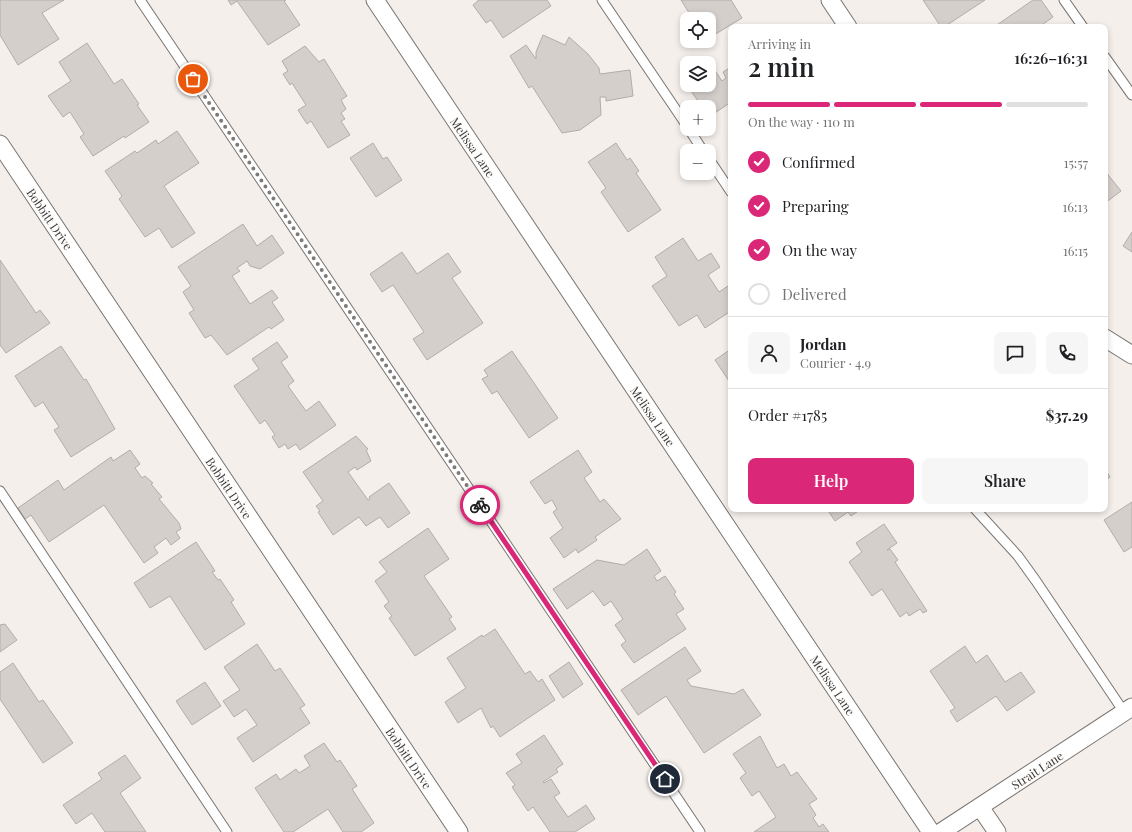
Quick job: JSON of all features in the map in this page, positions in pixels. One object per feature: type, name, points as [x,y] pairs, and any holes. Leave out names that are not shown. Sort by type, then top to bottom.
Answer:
[{"type":"street","name":"Melissa Lane","points":[[375,0],[931,832]]},
{"type":"street","points":[[830,0],[846,24]]},
{"type":"street","name":"Bobbitt Drive","points":[[0,144],[459,832]]},
{"type":"street","points":[[1108,340],[1132,355]]},
{"type":"street","name":"Strait Lane","points":[[941,832],[1128,709]]},
{"type":"street","points":[[980,807],[997,832]]},
{"type":"lane","points":[[140,0],[700,832]]},
{"type":"lane","points":[[602,0],[680,116]]},
{"type":"lane","points":[[1064,0],[1081,24]]},
{"type":"lane","points":[[1108,61],[1132,95]]},
{"type":"lane","points":[[716,170],[728,188]]},
{"type":"lane","points":[[0,491],[227,832]]},
{"type":"lane","points":[[978,512],[1018,556],[1128,709]]},
{"type":"building","points":[[0,0],[64,0],[42,13],[59,39],[18,65],[0,35]]},
{"type":"building","points":[[228,0],[286,0],[284,1],[300,25],[268,45],[237,1],[231,5]]},
{"type":"building","points":[[478,0],[547,0],[551,6],[503,38],[491,20],[486,23],[473,5]]},
{"type":"building","points":[[681,0],[731,0],[742,18],[732,24],[728,24],[728,26],[716,34],[716,12],[689,12]]},
{"type":"building","points":[[923,0],[985,0],[949,24],[939,24]]},
{"type":"building","points":[[1033,0],[1041,0],[1053,17],[1043,24],[998,24]]},
{"type":"building","points":[[543,35],[565,45],[569,37],[588,54],[599,68],[600,74],[630,70],[633,96],[606,101],[606,97],[600,97],[601,115],[580,130],[562,133],[532,86],[529,88],[510,56],[526,45],[536,59],[536,52]]},
{"type":"building","points":[[87,43],[114,84],[122,79],[149,122],[125,138],[124,136],[93,156],[80,137],[84,134],[70,112],[63,117],[48,96],[71,81],[59,62]]},
{"type":"building","points":[[305,46],[319,62],[324,59],[347,96],[341,100],[346,109],[341,113],[345,119],[341,121],[350,135],[328,148],[311,121],[307,124],[298,110],[306,105],[292,83],[290,85],[283,74],[288,71],[282,61]]},
{"type":"building","points":[[728,69],[728,104],[716,112],[716,100],[697,100],[692,92],[716,92],[716,72],[722,81],[726,78],[723,72]]},
{"type":"building","points":[[177,131],[199,163],[164,186],[195,233],[172,248],[159,228],[145,237],[119,199],[122,196],[105,171],[135,151],[137,153],[156,140],[158,144]]},
{"type":"building","points":[[373,143],[383,159],[387,157],[402,180],[376,197],[350,158]]},
{"type":"building","points":[[616,143],[627,160],[630,158],[639,171],[636,173],[661,210],[628,232],[601,192],[606,188],[588,162]]},
{"type":"building","points":[[1108,175],[1121,191],[1108,201]]},
{"type":"building","points":[[243,224],[257,246],[272,235],[284,253],[260,269],[250,266],[247,261],[237,268],[240,271],[232,276],[250,304],[272,290],[278,298],[272,302],[284,320],[271,329],[269,327],[227,355],[211,335],[205,338],[189,313],[194,310],[183,292],[191,286],[178,267]]},
{"type":"building","points":[[1132,232],[1132,252],[1123,246]]},
{"type":"building","points":[[683,238],[698,261],[711,253],[720,267],[708,275],[719,292],[728,286],[728,313],[705,328],[697,315],[679,326],[652,286],[667,276],[655,257]]},
{"type":"building","points":[[402,252],[417,274],[448,253],[461,272],[452,278],[483,323],[427,360],[413,339],[424,332],[393,285],[382,292],[370,274]]},
{"type":"building","points":[[0,260],[36,313],[40,310],[50,323],[6,353],[0,345]]},
{"type":"building","points":[[277,342],[288,357],[281,362],[294,381],[288,386],[306,411],[319,401],[336,425],[300,450],[296,444],[288,449],[285,444],[279,448],[272,437],[275,435],[265,420],[260,424],[234,386],[259,369],[252,359]]},
{"type":"building","points":[[61,346],[84,380],[86,379],[115,429],[71,457],[54,430],[59,427],[43,402],[35,407],[15,376]]},
{"type":"building","points":[[512,351],[558,418],[529,438],[497,391],[492,394],[482,379],[488,376],[484,370]]},
{"type":"building","points":[[728,351],[728,380],[715,360]]},
{"type":"building","points":[[356,436],[368,449],[366,450],[371,461],[357,470],[355,467],[348,472],[368,500],[370,499],[369,497],[389,483],[410,513],[388,528],[380,517],[366,526],[359,517],[333,535],[318,512],[320,511],[316,506],[323,501],[303,472]]},
{"type":"building","points":[[130,450],[140,464],[135,468],[142,478],[145,476],[153,483],[151,484],[162,497],[159,499],[179,523],[181,529],[176,532],[180,538],[171,545],[166,538],[154,547],[158,553],[144,563],[104,505],[49,542],[31,515],[25,519],[18,508],[58,480],[64,490],[111,457],[113,461]]},
{"type":"building","points":[[578,450],[592,472],[584,478],[600,502],[604,499],[621,519],[595,537],[597,540],[578,553],[576,549],[564,558],[550,538],[563,528],[553,512],[557,509],[552,500],[545,504],[530,482]]},
{"type":"building","points":[[1132,502],[1132,547],[1124,552],[1104,520]]},
{"type":"building","points":[[829,512],[848,512],[835,521]]},
{"type":"building","points":[[848,512],[857,512],[851,516]]},
{"type":"building","points":[[884,524],[897,543],[887,550],[890,549],[898,560],[895,562],[927,611],[923,613],[920,609],[909,616],[907,612],[900,617],[882,589],[872,596],[849,562],[862,552],[856,543]]},
{"type":"building","points":[[428,528],[449,559],[424,576],[452,617],[449,619],[456,629],[415,656],[389,618],[392,616],[384,606],[389,602],[375,581],[387,572],[379,562]]},
{"type":"building","points":[[196,542],[215,571],[212,572],[218,580],[220,579],[234,600],[231,602],[245,624],[205,650],[170,596],[150,608],[134,583]]},
{"type":"building","points":[[647,549],[661,571],[654,576],[657,581],[665,576],[676,592],[674,594],[684,609],[676,614],[686,629],[634,663],[621,645],[626,641],[615,625],[623,619],[611,601],[604,606],[593,591],[567,609],[553,589],[597,560],[624,565]]},
{"type":"building","points":[[5,624],[17,640],[0,652],[0,625]]},
{"type":"building","points":[[495,629],[525,674],[530,671],[538,682],[542,679],[555,700],[500,737],[493,726],[491,728],[481,708],[458,723],[445,702],[466,688],[447,658],[482,635],[483,637]]},
{"type":"building","points":[[257,644],[275,671],[280,668],[305,705],[300,708],[310,723],[253,762],[237,738],[257,725],[246,709],[234,717],[223,701],[240,690],[224,667]]},
{"type":"building","points":[[965,646],[976,663],[987,655],[1005,682],[1021,672],[1035,692],[1007,711],[996,696],[957,722],[950,711],[955,708],[930,671]]},
{"type":"building","points":[[685,647],[701,671],[687,680],[691,686],[734,694],[743,689],[761,715],[704,753],[666,696],[638,715],[621,690]]},
{"type":"building","points":[[569,662],[583,684],[563,698],[549,676]]},
{"type":"building","points":[[13,663],[39,702],[43,700],[73,743],[43,763],[0,699],[0,672]]},
{"type":"building","points":[[205,682],[221,706],[192,725],[176,701]]},
{"type":"building","points":[[544,735],[563,764],[556,769],[558,772],[543,782],[544,783],[551,779],[560,793],[554,797],[568,817],[586,805],[595,819],[575,832],[550,832],[533,807],[528,811],[512,787],[515,785],[506,773],[522,763],[516,754]]},
{"type":"building","points":[[760,736],[777,768],[784,764],[791,776],[797,772],[817,799],[809,804],[816,815],[813,818],[819,827],[823,824],[829,832],[754,832],[776,817],[759,791],[752,796],[740,778],[746,773],[733,754]]},
{"type":"building","points":[[324,743],[337,762],[340,760],[357,786],[352,789],[374,823],[361,832],[343,832],[328,809],[293,832],[284,832],[255,788],[276,774],[280,780],[296,769],[299,773],[310,766],[304,756]]},
{"type":"building","points":[[125,755],[141,778],[120,793],[146,832],[105,832],[92,813],[76,824],[63,805],[102,779],[98,773]]},
{"type":"way so far","points":[[193,79],[480,505]]},
{"type":"route","points":[[480,505],[665,779]]}]
